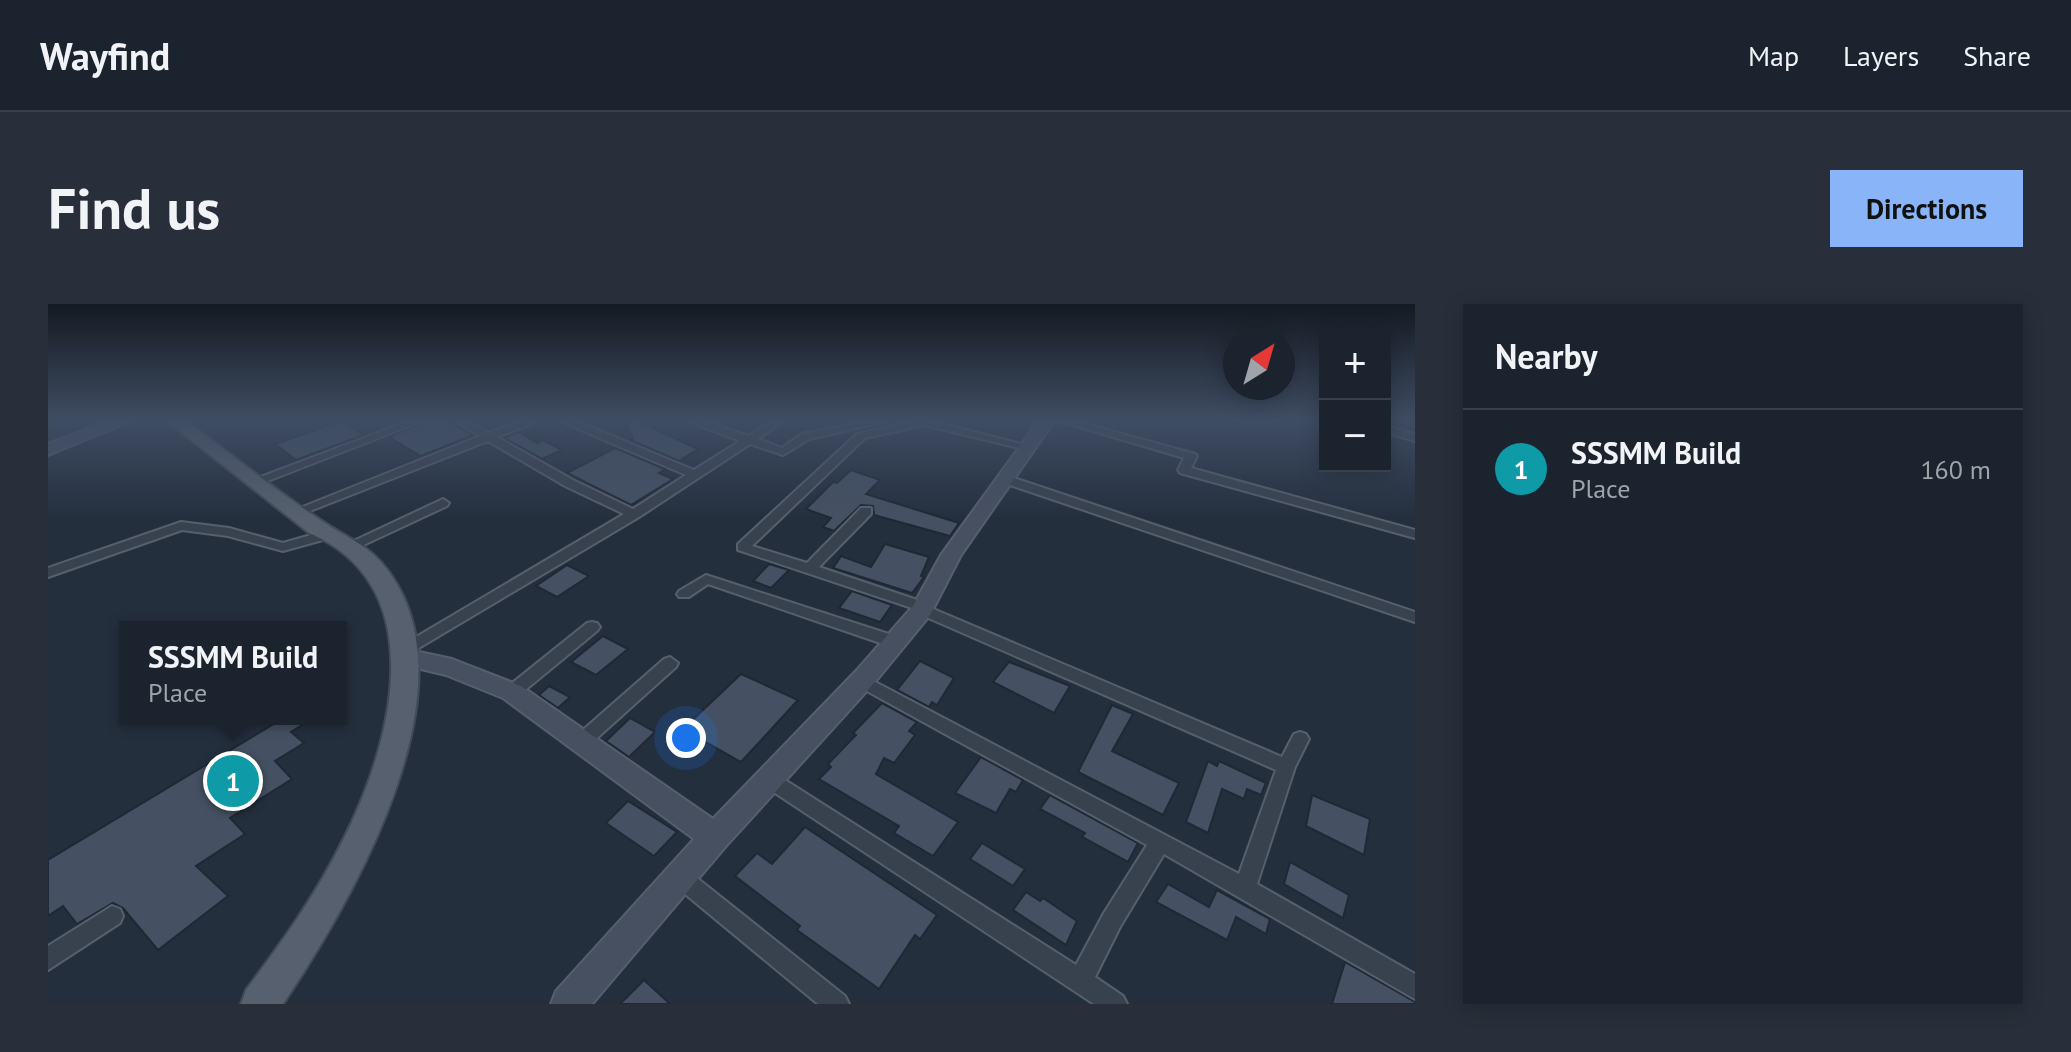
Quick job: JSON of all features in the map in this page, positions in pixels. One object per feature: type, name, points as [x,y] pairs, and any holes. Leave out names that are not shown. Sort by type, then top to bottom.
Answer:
[{"type":"main road","points":[[223,453],[327,523],[382,578],[401,622],[406,654],[396,749],[383,787],[335,888],[260,1004]]},
{"type":"main road","points":[[231,453],[317,528],[341,540]]},
{"type":"street","points":[[262,479],[333,453]]},
{"type":"street","points":[[306,508],[449,453]]},
{"type":"street","points":[[516,453],[569,483],[634,514]]},
{"type":"street","points":[[643,453],[695,475]]},
{"type":"street","points":[[406,654],[728,453]]},
{"type":"street","points":[[843,453],[743,547],[923,608],[1286,767]]},
{"type":"street","points":[[569,1004],[715,837],[895,642],[923,608],[951,555],[1023,453]]},
{"type":"street","points":[[1179,453],[1191,456],[1184,470],[1415,534]]},
{"type":"street","points":[[1005,479],[1415,617]]},
{"type":"street","points":[[48,573],[181,526],[229,532],[283,547],[341,540],[443,503]]},
{"type":"street","points":[[809,569],[866,511]]},
{"type":"street","points":[[684,594],[706,579],[895,642]]},
{"type":"street","points":[[512,692],[592,627]]},
{"type":"street","points":[[406,654],[512,692],[715,837]]},
{"type":"street","points":[[581,742],[670,663]]},
{"type":"street","points":[[862,681],[1245,888],[1415,987]]},
{"type":"street","points":[[1245,888],[1286,767],[1300,739]]},
{"type":"street","points":[[770,780],[1115,1004]]},
{"type":"street","points":[[1080,982],[1112,920],[1159,844]]},
{"type":"street","points":[[680,877],[837,1004]]},
{"type":"street","points":[[48,959],[112,916]]},
{"type":"building","points":[[286,453],[316,453],[296,460]]},
{"type":"building","points":[[531,453],[556,453],[542,459]]},
{"type":"building","points":[[606,453],[626,453],[665,469],[659,473],[673,479],[631,505],[567,473]]},
{"type":"building","points":[[660,453],[692,453],[679,461]]},
{"type":"building","points":[[851,470],[880,480],[866,494],[959,523],[950,536],[874,515],[873,506],[861,505],[834,531],[823,527],[831,518],[806,509],[833,482],[837,483]]},
{"type":"building","points":[[885,544],[929,557],[921,576],[924,577],[912,593],[833,568],[841,556],[871,567]]},
{"type":"building","points":[[769,564],[789,570],[771,588],[753,581]]},
{"type":"building","points":[[567,565],[589,576],[557,597],[536,586]]},
{"type":"building","points":[[852,591],[892,605],[880,622],[839,608]]},
{"type":"building","points":[[603,636],[628,649],[596,675],[571,662]]},
{"type":"building","points":[[920,661],[954,678],[937,705],[932,702],[929,707],[897,690]]},
{"type":"building","points":[[1009,662],[1070,686],[1054,713],[993,682]]},
{"type":"building","points":[[741,674],[798,700],[741,762],[683,729]]},
{"type":"building","points":[[549,686],[570,697],[558,708],[539,695]]},
{"type":"building","points":[[882,703],[917,722],[909,731],[915,735],[894,763],[884,758],[876,774],[958,822],[933,856],[894,833],[899,826],[819,779],[831,767],[828,764],[856,735],[853,733]]},
{"type":"building","points":[[1112,705],[1133,714],[1112,751],[1179,783],[1163,815],[1078,772]]},
{"type":"building","points":[[630,718],[655,732],[629,757],[606,741]]},
{"type":"building","points":[[272,725],[302,725],[291,732],[304,743],[275,761],[292,779],[230,818],[245,834],[196,866],[228,896],[158,950],[123,908],[113,903],[77,924],[63,906],[48,916],[48,860]]},
{"type":"building","points":[[981,757],[1023,780],[1016,792],[1010,789],[996,813],[955,793]]},
{"type":"building","points":[[1208,761],[1217,766],[1219,761],[1266,783],[1261,795],[1247,789],[1244,799],[1222,789],[1208,833],[1186,822]]},
{"type":"building","points":[[1050,795],[1138,843],[1128,862],[1082,837],[1085,833],[1040,809]]},
{"type":"building","points":[[1312,795],[1370,819],[1364,855],[1306,826]]},
{"type":"building","points":[[628,801],[677,832],[654,856],[606,823]]},
{"type":"building","points":[[805,827],[937,915],[920,939],[915,935],[879,989],[797,930],[800,926],[735,876],[757,853],[772,864]]},
{"type":"building","points":[[982,843],[1025,869],[1013,886],[970,859]]},
{"type":"building","points":[[1290,862],[1349,895],[1343,918],[1284,884]]},
{"type":"building","points":[[1168,884],[1209,907],[1217,890],[1270,919],[1266,934],[1236,917],[1227,940],[1156,902]]},
{"type":"building","points":[[1026,892],[1040,901],[1043,898],[1077,921],[1066,945],[1013,910]]},
{"type":"building","points":[[1345,962],[1415,1002],[1415,1004],[1332,1004]]},
{"type":"building","points":[[644,980],[670,1004],[620,1004]]},
{"type":"place","name":"SSSMM Build","points":[[233,781]]}]
